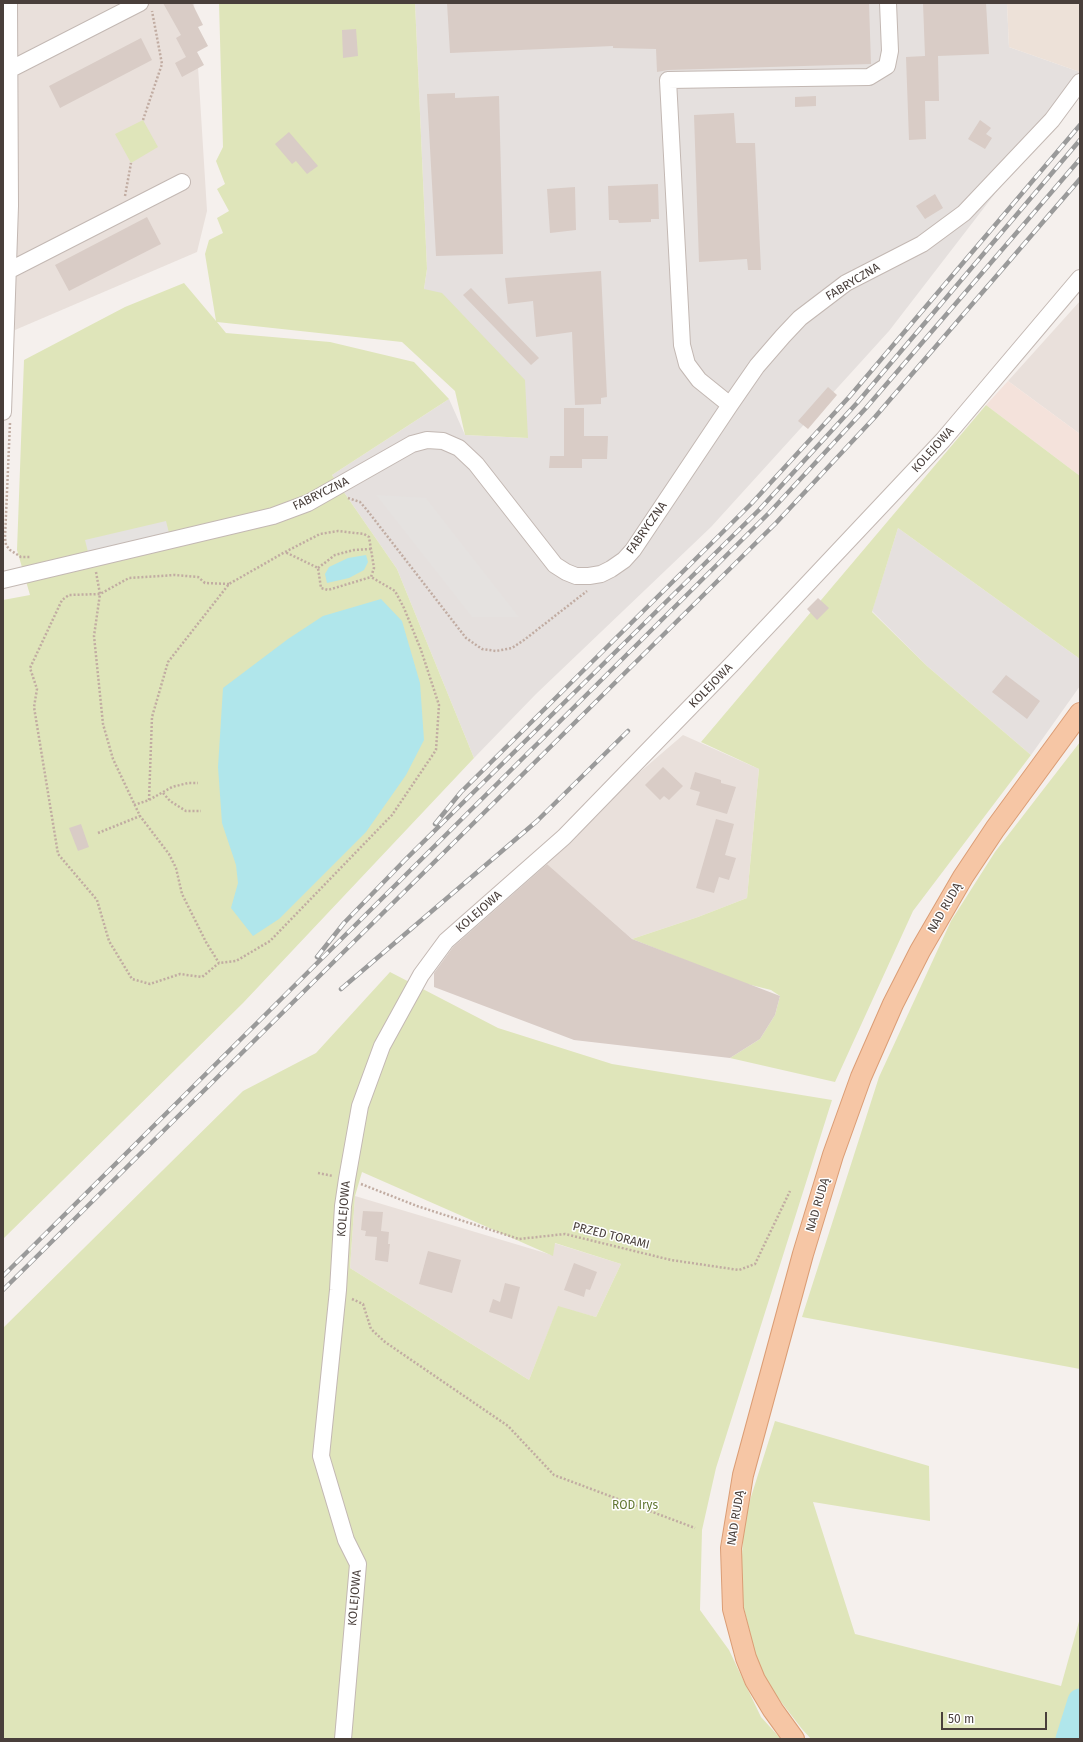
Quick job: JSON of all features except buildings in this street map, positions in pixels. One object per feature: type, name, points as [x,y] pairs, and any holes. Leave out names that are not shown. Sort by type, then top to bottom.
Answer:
[{"type":"main road","name":"NAD RUDĄ","points":[[794,1739],[773,1710],[755,1680],[744,1652],[733,1608],[731,1548],[743,1475],[803,1254],[832,1155],[861,1077],[893,1004],[920,951],[963,878],[995,829],[1080,713]]},
{"type":"street","points":[[3,412],[8,271],[6,171],[9,3]]},
{"type":"street","points":[[730,405],[699,380],[688,364],[682,345],[668,80],[869,77],[887,66],[890,51],[888,3]]},
{"type":"street","points":[[9,70],[146,7]]},
{"type":"street","name":"FABRYCZNA","points":[[3,580],[273,516],[308,503],[412,444],[427,440],[443,441],[460,448],[555,565],[576,576],[601,574],[624,560],[633,550],[730,405],[773,346],[800,318],[846,283],[922,244],[964,213],[1052,120],[1080,82]]},
{"type":"street","points":[[8,271],[182,182]]},
{"type":"street","name":"KOLEJOWA","points":[[343,1739],[358,1564],[346,1540],[321,1456],[338,1290],[343,1206],[347,1179],[360,1106],[382,1046],[421,975],[446,941],[564,837],[734,662],[943,440],[1080,278]]},
{"type":"path","points":[[143,120],[162,64],[146,7]]},
{"type":"path","points":[[122,213],[131,162]]},
{"type":"path","points":[[342,497],[351,498],[360,502],[466,638],[482,649],[496,651],[512,648],[591,587]]},
{"type":"path","points":[[149,800],[152,717],[168,662],[229,584],[320,534],[338,531],[364,534],[369,537],[374,568],[371,577]]},
{"type":"path","points":[[318,568],[335,555],[354,550],[371,549]]},
{"type":"path","points":[[285,552],[318,568]]},
{"type":"path","points":[[94,558],[100,594],[94,636],[104,724],[113,759],[140,816],[176,868],[182,894],[218,963]]},
{"type":"path","points":[[229,584],[205,583],[198,577],[175,575],[129,578],[100,594],[69,595],[62,600],[30,668],[37,689],[34,707],[58,854],[97,900],[109,941],[132,980],[150,984],[180,974],[202,977],[218,963],[236,961],[270,941],[392,816],[436,750],[439,705],[421,650],[404,608],[395,591],[371,577],[328,590],[320,588],[318,568]]},
{"type":"path","points":[[134,805],[149,800],[172,787],[188,783],[198,783]]},
{"type":"path","points":[[163,793],[170,801],[186,811],[201,811]]},
{"type":"path","points":[[98,833],[140,816]]},
{"type":"path","name":"PRZED TORAMI","points":[[318,1173],[347,1179],[417,1206],[519,1239],[565,1234],[671,1260],[739,1270],[755,1264],[790,1191]]},
{"type":"path","points":[[338,1290],[364,1304],[371,1329],[385,1342],[508,1426],[554,1475],[695,1528]]},
{"type":"shaded area","points":[[16,3],[194,3],[207,211],[197,252],[15,330]]},
{"type":"shaded area","points":[[415,3],[1007,3],[1009,47],[1080,72],[1037,139],[889,331],[711,527],[536,694],[474,758],[397,569],[332,475],[449,399],[465,435],[528,438],[424,289],[427,269]]},
{"type":"shaded area","points":[[1007,3],[1080,3],[1080,72],[1009,47]]},
{"type":"shaded area","points":[[1080,301],[1080,434],[1008,381]]},
{"type":"shaded area","points":[[1008,381],[1080,434],[1080,476],[986,405]]},
{"type":"shaded area","points":[[376,495],[426,498],[519,617],[472,617]]},
{"type":"shaded area","points":[[166,521],[169,533],[88,552],[85,540]]},
{"type":"shaded area","points":[[898,528],[1080,659],[1080,686],[1031,755],[927,666],[872,611]]},
{"type":"shaded area","points":[[683,735],[759,769],[747,898],[698,917],[632,939],[540,858]]},
{"type":"shaded area","points":[[355,1196],[552,1255],[554,1243],[621,1264],[596,1317],[558,1307],[529,1380],[350,1268]]},
{"type":"green space","points":[[219,3],[415,3],[427,269],[424,289],[442,293],[525,380],[528,438],[465,435],[455,391],[402,342],[217,322],[226,333],[330,342],[414,362],[449,399],[332,475],[397,569],[474,758],[243,1003],[3,1239],[3,600],[30,595],[17,550],[24,360],[125,307],[184,283],[216,321],[205,254],[209,240],[223,233],[217,218],[229,211],[217,189],[225,184],[216,161],[223,147]]},
{"type":"green space","points":[[143,120],[158,147],[131,163],[115,134]]},
{"type":"green space","points":[[986,405],[1080,476],[1080,659],[898,528],[872,612],[927,666],[1031,755],[913,911],[835,1082],[730,1058],[760,1039],[775,1015],[780,996],[771,990],[743,983],[632,939],[698,917],[747,898],[759,769],[701,742]]},
{"type":"green space","points":[[1080,742],[1080,1369],[802,1317],[879,1077],[951,921],[995,852]]},
{"type":"green space","name":"ROD Irys","points":[[390,972],[498,1028],[612,1064],[832,1100],[716,1468],[702,1530],[700,1610],[729,1650],[761,1717],[781,1739],[3,1739],[3,1328],[243,1091],[316,1053]],"holes":[[[362,1172],[553,1256],[555,1243],[621,1264],[596,1317],[558,1306],[529,1380],[350,1268],[355,1196]]]},
{"type":"green space","points":[[775,1421],[929,1466],[930,1521],[813,1502],[855,1634],[1061,1686],[1080,1618],[1080,1739],[811,1739],[761,1676],[740,1593],[744,1519]]},
{"type":"water","points":[[366,555],[368,562],[364,570],[349,578],[327,583],[325,574],[329,567],[348,558]]},
{"type":"water","points":[[381,599],[402,621],[420,683],[424,740],[406,775],[366,832],[279,919],[253,936],[231,908],[238,883],[236,865],[222,823],[218,767],[223,688],[288,639],[323,616]]},
{"type":"waterway","points":[[1068,1739],[1080,1701]]},
{"type":"railway","points":[[435,824],[461,792],[752,503],[850,396],[1080,125]]},
{"type":"railway","points":[[317,957],[344,923],[405,860],[759,510],[857,403],[1080,140]]},
{"type":"railway","points":[[3,1276],[769,513],[866,408],[1080,159]]},
{"type":"railway","points":[[3,1290],[776,523],[875,417],[1080,179]]},
{"type":"railway","points":[[341,989],[537,821],[628,731]]}]
